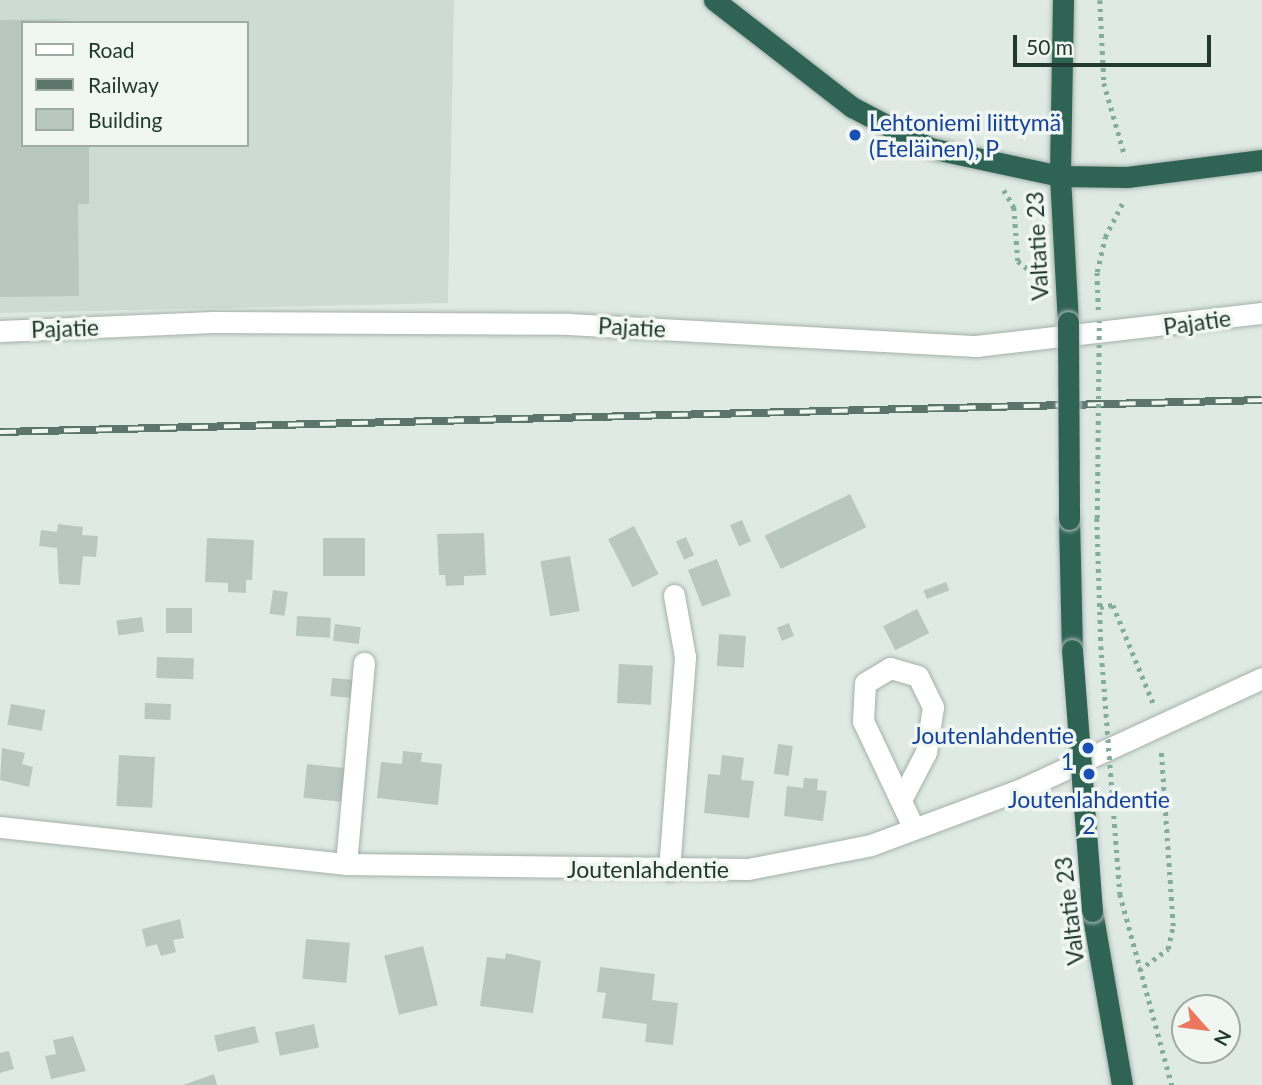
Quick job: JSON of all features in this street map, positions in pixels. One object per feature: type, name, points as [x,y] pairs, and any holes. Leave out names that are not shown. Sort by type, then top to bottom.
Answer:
[{"type":"highway","points":[[714,0],[852,107],[930,148],[1060,176],[1126,177],[1262,160]]},
{"type":"highway","name":"Valtatie 23","points":[[1063,0],[1060,176],[1062,270],[1068,322],[1072,650],[1092,911],[1122,1085]]},
{"type":"street","name":"Pajatie","points":[[0,331],[213,322],[568,324],[976,346],[1262,313]]},
{"type":"street","points":[[669,870],[685,657],[674,595]]},
{"type":"street","points":[[346,864],[364,663]]},
{"type":"street","points":[[902,798],[926,752],[933,707],[918,676],[890,668],[865,683],[863,721],[902,798],[914,829]]},
{"type":"street","name":"Joutenlahdentie","points":[[0,827],[346,864],[669,870],[761,867],[871,845],[1024,788],[1262,678]]},
{"type":"path","points":[[993,185],[1008,191],[1014,206],[1018,261],[1029,270],[1097,272]]},
{"type":"path","points":[[1099,320],[1097,517],[1101,646],[1120,894],[1172,1085]]},
{"type":"path","points":[[1100,607],[1112,605],[1130,640],[1152,696]]},
{"type":"path","points":[[1143,710],[1167,700]]},
{"type":"path","points":[[1095,729],[1119,719]]},
{"type":"path","points":[[1139,970],[1168,949],[1173,926],[1159,726]]},
{"type":"shaded area","points":[[0,0],[454,0],[448,303],[0,313]]},
{"type":"building","points":[[75,19],[21,21],[21,147],[89,147],[89,204],[78,204],[79,296],[0,297],[0,20]]},
{"type":"building","points":[[850,494],[866,527],[781,569],[765,536]]},
{"type":"building","points":[[742,520],[751,541],[739,546],[730,525]]},
{"type":"building","points":[[58,524],[83,527],[82,535],[98,536],[96,557],[83,556],[80,585],[59,584],[57,548],[39,546],[41,530],[57,532]]},
{"type":"building","points":[[634,526],[659,574],[633,587],[608,539]]},
{"type":"building","points":[[484,533],[486,575],[464,576],[464,585],[446,586],[445,575],[439,575],[437,534]]},
{"type":"building","points":[[686,537],[694,555],[684,560],[676,541]]},
{"type":"building","points":[[207,538],[254,540],[252,580],[246,580],[246,593],[228,592],[228,583],[205,582]]},
{"type":"building","points":[[323,538],[365,538],[365,576],[323,576]]},
{"type":"building","points":[[570,556],[580,611],[550,616],[540,561]]},
{"type":"building","points":[[717,559],[731,595],[702,607],[688,570]]},
{"type":"building","points":[[946,582],[949,590],[927,599],[924,591]]},
{"type":"building","points":[[273,590],[288,592],[285,616],[270,614]]},
{"type":"building","points":[[166,608],[192,608],[192,633],[166,633]]},
{"type":"building","points":[[917,609],[929,633],[895,650],[883,626]]},
{"type":"building","points":[[297,616],[331,618],[330,638],[296,636]]},
{"type":"building","points":[[142,617],[144,632],[118,635],[116,621]]},
{"type":"building","points":[[789,623],[794,636],[782,641],[777,628]]},
{"type":"building","points":[[335,624],[361,627],[359,644],[333,641]]},
{"type":"building","points":[[719,634],[746,636],[744,668],[717,666]]},
{"type":"building","points":[[157,657],[194,658],[193,679],[156,678]]},
{"type":"building","points":[[619,664],[653,666],[651,705],[617,703]]},
{"type":"building","points":[[332,678],[355,680],[353,698],[330,696]]},
{"type":"building","points":[[145,703],[171,704],[170,720],[144,719]]},
{"type":"building","points":[[11,704],[45,710],[42,731],[7,725]]},
{"type":"building","points":[[778,744],[793,746],[789,776],[774,774]]},
{"type":"building","points":[[2,748],[25,753],[22,764],[33,767],[29,787],[0,780]]},
{"type":"building","points":[[403,751],[422,753],[421,762],[442,764],[438,805],[377,798],[381,762],[402,764]]},
{"type":"building","points":[[119,755],[155,757],[152,808],[116,806]]},
{"type":"building","points":[[722,755],[744,758],[741,780],[754,781],[749,818],[704,813],[708,774],[720,775]]},
{"type":"building","points":[[307,764],[347,768],[343,802],[303,798]]},
{"type":"building","points":[[804,778],[818,779],[817,790],[827,791],[823,821],[784,816],[787,786],[803,788]]},
{"type":"building","points":[[180,919],[184,938],[173,940],[176,952],[161,956],[157,944],[146,947],[142,929]]},
{"type":"building","points":[[306,939],[350,943],[346,983],[303,979]]},
{"type":"building","points":[[423,946],[438,1005],[399,1015],[384,956]]},
{"type":"building","points":[[506,953],[541,961],[533,1013],[480,1006],[487,957],[505,959]]},
{"type":"building","points":[[600,967],[655,974],[652,1000],[678,1003],[673,1045],[645,1042],[647,1024],[602,1018],[606,993],[597,992]]},
{"type":"building","points":[[314,1024],[319,1047],[280,1056],[275,1032]]},
{"type":"building","points":[[255,1026],[259,1043],[218,1052],[214,1035]]},
{"type":"building","points":[[73,1036],[86,1071],[51,1079],[45,1056],[56,1054],[53,1040]]},
{"type":"building","points":[[9,1051],[14,1069],[0,1073],[0,1053]]},
{"type":"building","points":[[214,1074],[217,1085],[183,1085]]},
{"type":"railway","points":[[0,432],[1262,400]]},
{"type":"place","name":"Lehtoniemi liittymä (Eteläinen), P","points":[[855,135]]},
{"type":"place","name":"Joutenlahdentie 1","points":[[1088,748]]},
{"type":"place","name":"Joutenlahdentie 2","points":[[1089,774]]}]
